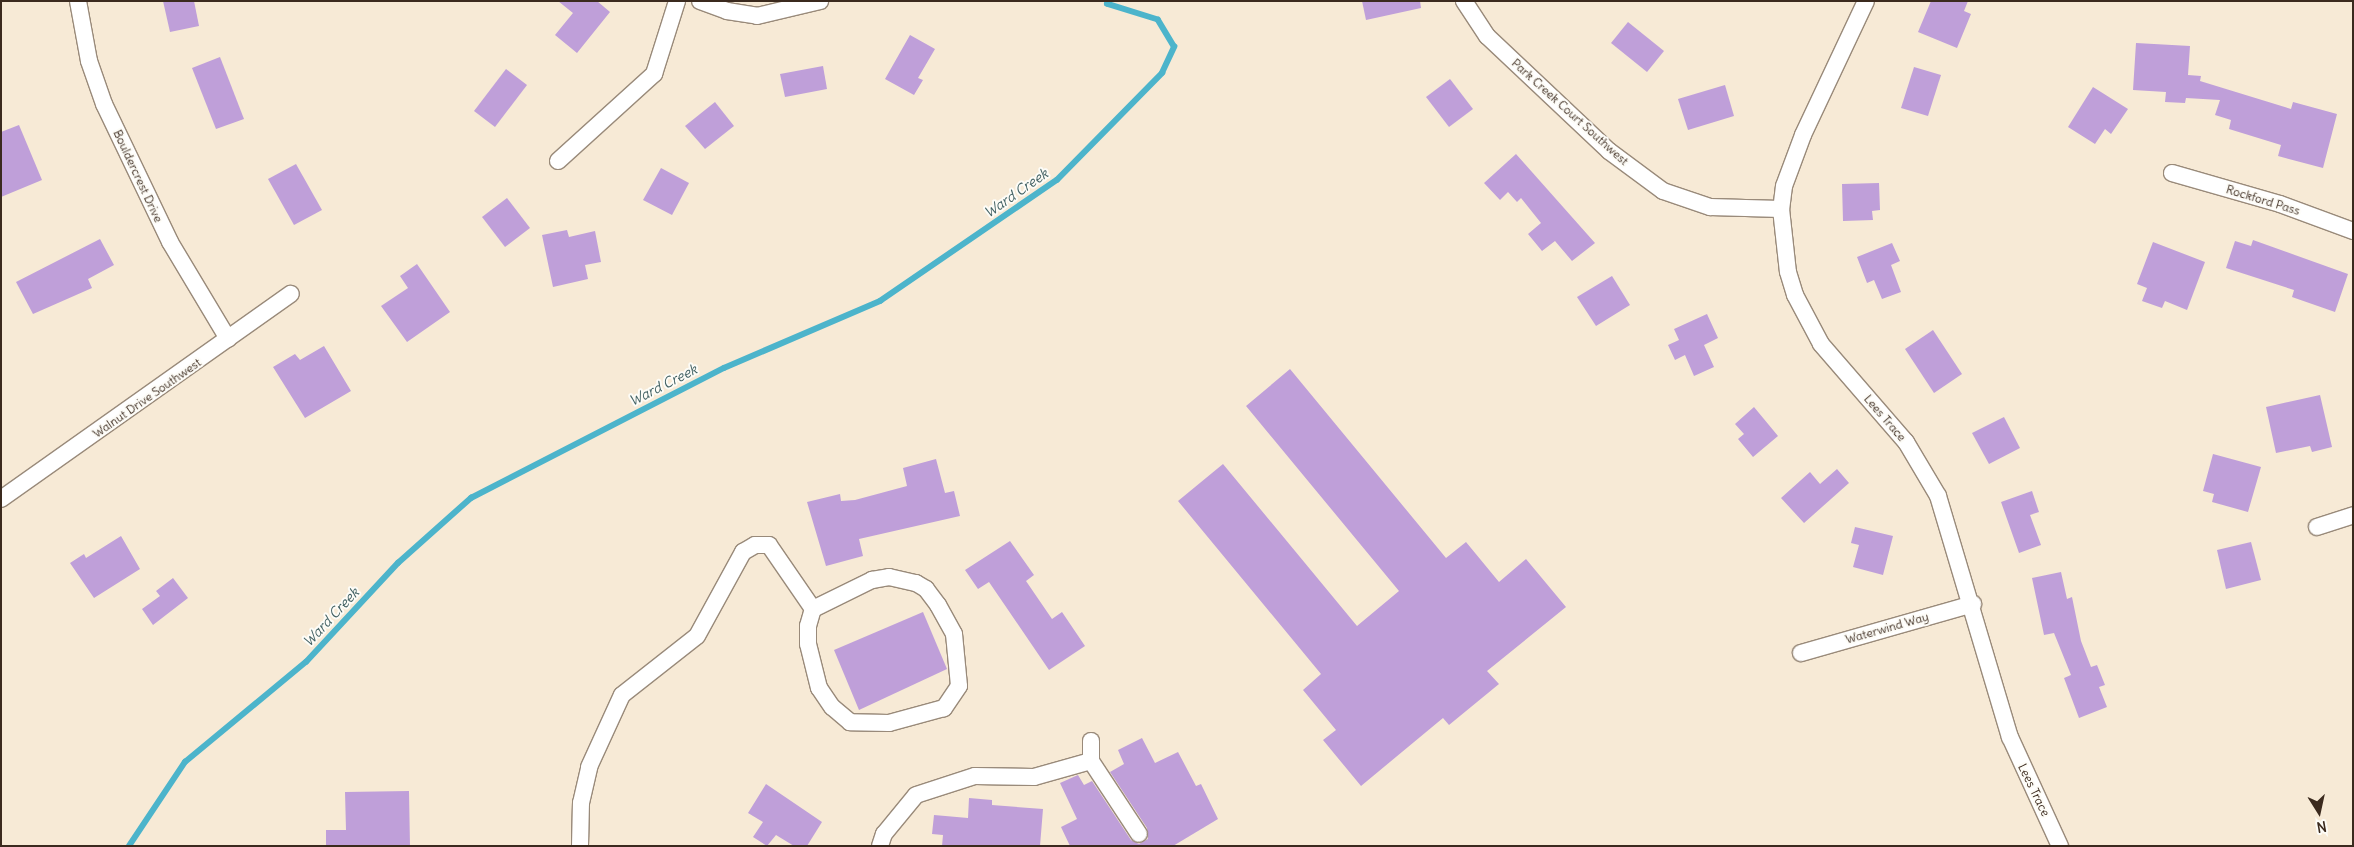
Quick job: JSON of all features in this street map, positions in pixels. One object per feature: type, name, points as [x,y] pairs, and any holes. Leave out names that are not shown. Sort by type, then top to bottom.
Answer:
[{"type":"street","name":"Bouldercrest Drive","points":[[78,1],[89,61],[104,104],[170,242],[228,339]]},
{"type":"street","points":[[558,161],[654,74],[677,1]]},
{"type":"street","points":[[700,1],[726,11],[756,16],[820,1]]},
{"type":"street","name":"Park Creek Court Southwest","points":[[1464,1],[1487,36],[1609,151],[1662,192],[1710,207],[1781,209]]},
{"type":"street","name":"Lees Trace","points":[[1866,1],[1803,135],[1784,186],[1781,209],[1788,272],[1798,303],[1821,344],[1906,442],[1924,469],[1950,526],[2010,737],[2060,846]]},
{"type":"street","name":"Rockford Pass","points":[[2172,173],[2280,204],[2353,231]]},
{"type":"street","name":"Walnut Drive Southwest","points":[[1,499],[291,294]]},
{"type":"street","points":[[2317,527],[2353,515]]},
{"type":"street","points":[[580,846],[581,803],[589,767],[622,695],[697,636],[734,564],[743,552],[755,545],[769,545],[813,609],[808,644],[819,688],[832,707],[850,722],[889,722],[944,708],[959,686],[954,634],[938,605],[926,590],[916,583],[889,577],[872,580],[813,609]]},
{"type":"street","name":"Waterwind Way","points":[[1801,653],[1973,604]]},
{"type":"street","points":[[1090,741],[1091,761],[1139,834]]},
{"type":"street","points":[[880,846],[884,834],[916,795],[974,776],[1034,776],[1091,761]]},
{"type":"building","points":[[163,1],[194,1],[199,26],[170,32]]},
{"type":"building","points":[[558,1],[597,1],[610,12],[577,53],[555,35],[573,13]]},
{"type":"building","points":[[1362,1],[1420,1],[1421,8],[1366,20]]},
{"type":"building","points":[[1931,1],[1968,1],[1964,11],[1971,14],[1957,48],[1918,32]]},
{"type":"building","points":[[1628,22],[1664,51],[1647,72],[1611,43]]},
{"type":"building","points":[[910,35],[935,49],[918,78],[923,80],[914,95],[885,79]]},
{"type":"building","points":[[2136,43],[2190,46],[2188,75],[2201,76],[2200,81],[2291,109],[2293,102],[2337,114],[2323,168],[2278,156],[2281,145],[2229,129],[2231,120],[2215,115],[2220,100],[2186,98],[2185,103],[2165,102],[2166,92],[2133,90]]},
{"type":"building","points":[[220,57],[244,119],[216,129],[192,68]]},
{"type":"building","points":[[823,66],[827,89],[785,97],[780,74]]},
{"type":"building","points":[[1914,67],[1941,75],[1928,116],[1901,108]]},
{"type":"building","points":[[506,69],[527,85],[495,127],[474,111]]},
{"type":"building","points":[[1450,79],[1473,109],[1449,127],[1426,97]]},
{"type":"building","points":[[1725,85],[1734,116],[1688,130],[1678,99]]},
{"type":"building","points":[[2093,87],[2128,109],[2111,134],[2105,129],[2095,144],[2068,127]]},
{"type":"building","points":[[715,102],[734,126],[705,149],[685,126]]},
{"type":"building","points":[[19,125],[42,180],[1,197],[1,132]]},
{"type":"building","points":[[1516,154],[1595,243],[1572,261],[1555,241],[1542,251],[1528,234],[1541,223],[1521,198],[1517,202],[1508,192],[1500,200],[1484,183]]},
{"type":"building","points":[[296,164],[322,210],[294,225],[268,179]]},
{"type":"building","points":[[661,168],[689,183],[672,215],[643,200]]},
{"type":"building","points":[[1879,183],[1880,210],[1872,211],[1873,220],[1843,221],[1842,184]]},
{"type":"building","points":[[507,198],[530,228],[505,247],[482,217]]},
{"type":"building","points":[[567,230],[569,237],[595,231],[601,262],[585,265],[588,279],[553,287],[542,235]]},
{"type":"building","points":[[100,239],[114,265],[88,279],[92,288],[33,314],[16,282]]},
{"type":"building","points":[[2253,240],[2348,274],[2335,312],[2292,297],[2294,290],[2226,268],[2235,241],[2251,246]]},
{"type":"building","points":[[2153,242],[2205,262],[2187,310],[2165,301],[2162,308],[2142,301],[2147,288],[2137,284]]},
{"type":"building","points":[[1892,243],[1900,261],[1891,265],[1901,292],[1882,299],[1874,280],[1867,283],[1857,257]]},
{"type":"building","points":[[417,264],[450,312],[407,342],[381,306],[408,288],[400,276]]},
{"type":"building","points":[[1612,276],[1630,305],[1596,326],[1577,297]]},
{"type":"building","points":[[1707,314],[1718,338],[1704,345],[1714,367],[1694,376],[1685,355],[1675,360],[1668,345],[1679,340],[1674,329]]},
{"type":"building","points":[[1933,330],[1962,374],[1934,393],[1905,349]]},
{"type":"building","points":[[324,346],[351,391],[305,418],[273,367],[295,354],[300,360]]},
{"type":"building","points":[[1290,369],[1446,558],[1466,542],[1499,582],[1526,559],[1566,607],[1487,671],[1499,684],[1449,725],[1443,718],[1361,786],[1323,740],[1336,730],[1303,690],[1321,674],[1178,501],[1223,464],[1357,626],[1399,591],[1246,406]]},
{"type":"building","points":[[2320,395],[2332,447],[2312,452],[2310,446],[2276,453],[2266,407]]},
{"type":"building","points":[[1754,407],[1778,436],[1753,457],[1738,439],[1744,434],[1735,424]]},
{"type":"building","points":[[2004,417],[2020,448],[1989,464],[1972,433]]},
{"type":"building","points":[[2213,454],[2261,467],[2248,512],[2212,502],[2214,494],[2203,491]]},
{"type":"building","points":[[936,459],[945,493],[954,491],[960,516],[859,539],[863,556],[826,566],[807,502],[840,494],[841,501],[855,500],[907,486],[903,468]]},
{"type":"building","points":[[1837,469],[1849,483],[1804,523],[1781,498],[1810,472],[1820,484]]},
{"type":"building","points":[[2032,491],[2039,512],[2030,515],[2041,545],[2019,553],[2001,502]]},
{"type":"building","points":[[1855,527],[1893,536],[1883,575],[1853,567],[1859,545],[1851,543]]},
{"type":"building","points":[[121,536],[140,569],[94,598],[70,563],[84,554],[86,558]]},
{"type":"building","points":[[1010,541],[1034,575],[1026,581],[1052,619],[1062,612],[1085,646],[1049,670],[989,582],[978,589],[965,570]]},
{"type":"building","points":[[2251,542],[2261,580],[2226,589],[2217,550]]},
{"type":"building","points":[[2061,572],[2067,599],[2072,597],[2081,641],[2091,667],[2097,665],[2105,685],[2099,687],[2107,707],[2079,718],[2064,678],[2071,675],[2054,633],[2044,635],[2032,578]]},
{"type":"building","points":[[173,578],[188,598],[153,625],[142,609],[160,596],[156,591]]},
{"type":"building","points":[[923,612],[947,669],[859,710],[834,650]]},
{"type":"building","points":[[1142,738],[1155,763],[1178,752],[1196,786],[1201,784],[1218,819],[1173,846],[1070,846],[1061,827],[1077,819],[1060,783],[1078,775],[1084,785],[1092,781],[1131,840],[1139,844],[1148,839],[1147,828],[1110,772],[1124,764],[1118,750]]},
{"type":"building","points":[[766,784],[822,822],[807,846],[794,846],[776,835],[767,846],[753,837],[763,822],[748,813]]},
{"type":"building","points":[[409,791],[410,846],[326,846],[326,830],[346,830],[345,792]]},
{"type":"building","points":[[969,798],[992,800],[992,805],[1043,809],[1040,846],[942,846],[943,835],[932,834],[934,815],[968,818]]},
{"type":"waterway","name":"Ward Creek","points":[[129,846],[185,762],[306,662],[398,563],[471,498],[724,368],[880,301],[1057,180],[1162,73],[1174,47],[1158,20],[1107,4],[1108,1]]}]
